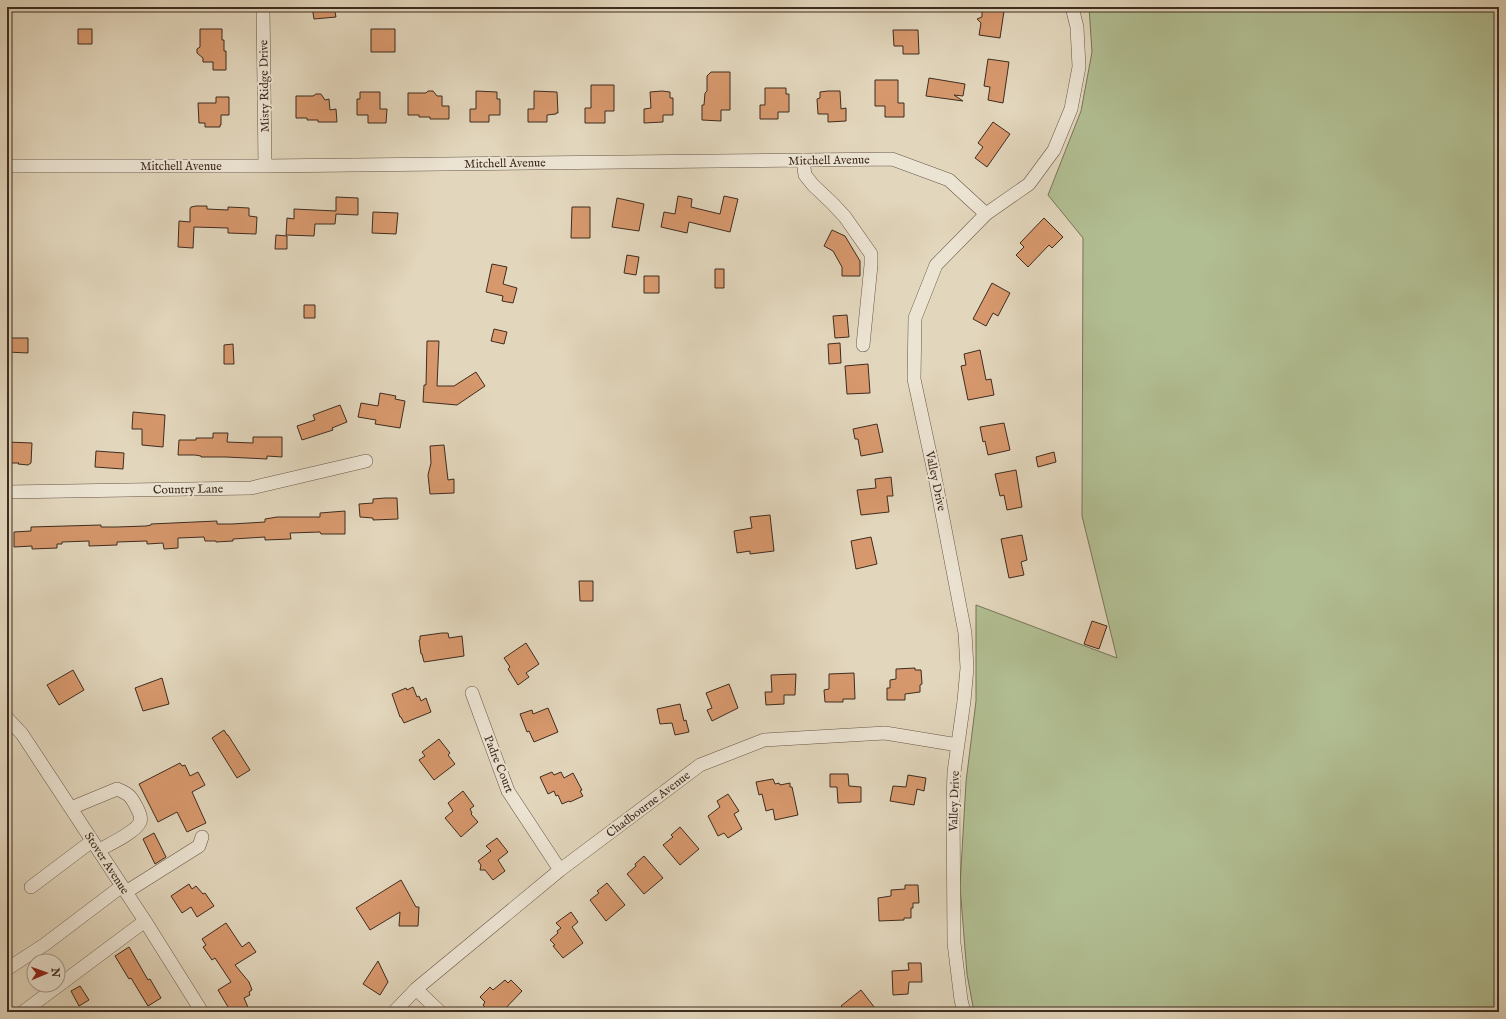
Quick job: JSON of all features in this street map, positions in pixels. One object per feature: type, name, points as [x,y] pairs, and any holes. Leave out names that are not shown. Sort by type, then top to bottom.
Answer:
[{"type":"street","name":"Misty Ridge Drive","points":[[263,7],[265,166]]},
{"type":"street","name":"Valley Drive","points":[[964,1012],[961,1000],[954,943],[953,802],[954,772],[967,668],[965,633],[936,480],[914,379],[915,318],[936,265],[986,214],[1029,184],[1054,150],[1071,109],[1079,67],[1076,27],[1072,7]]},
{"type":"street","name":"Mitchell Avenue","points":[[7,166],[265,166],[892,159],[949,180],[986,214]]},
{"type":"street","points":[[803,160],[805,175],[845,217],[871,254],[863,345]]},
{"type":"street","name":"Country Lane","points":[[7,492],[251,488],[366,461]]},
{"type":"street","name":"Padre Court","points":[[472,693],[508,791],[560,870]]},
{"type":"street","name":"Stover Avenue","points":[[7,718],[22,734],[145,921],[202,1012]]},
{"type":"street","name":"Chadbourne Avenue","points":[[394,1012],[416,989],[560,870],[700,765],[764,740],[885,733],[958,745]]},
{"type":"street","points":[[31,887],[95,846],[135,828],[140,822],[140,814],[133,800],[128,794],[117,790],[71,808]]},
{"type":"street","points":[[7,969],[124,889],[199,846],[202,837]]},
{"type":"street","points":[[24,1012],[145,921]]},
{"type":"street","points":[[416,989],[440,1012]]},
{"type":"green space","points":[[1089,7],[1499,7],[1499,1012],[974,1012],[967,974],[960,886],[966,782],[976,701],[976,605],[1117,658],[1082,516],[1083,238],[1048,195],[1081,111],[1092,52]]},
{"type":"building","points":[[312,7],[334,7],[336,17],[314,19]]},
{"type":"building","points":[[982,7],[1004,11],[1000,38],[979,35],[981,23],[977,19],[982,17]]},
{"type":"building","points":[[78,29],[92,29],[92,44],[78,44]]},
{"type":"building","points":[[200,29],[222,29],[224,51],[226,51],[226,70],[213,70],[213,62],[203,62],[203,58],[197,53],[197,49],[200,47]]},
{"type":"building","points":[[371,29],[395,29],[395,52],[371,52]]},
{"type":"building","points":[[893,30],[918,30],[919,54],[903,54],[903,46],[894,46]]},
{"type":"building","points":[[988,59],[1009,62],[1003,103],[988,100],[990,87],[984,86]]},
{"type":"building","points":[[711,72],[730,72],[730,110],[721,110],[721,121],[702,120],[702,105],[704,105],[705,93],[707,91],[707,76]]},
{"type":"building","points":[[929,78],[965,84],[963,96],[954,95],[963,101],[926,96]]},
{"type":"building","points":[[875,80],[898,80],[898,103],[904,103],[904,117],[885,117],[885,106],[875,106]]},
{"type":"building","points":[[591,85],[614,85],[614,111],[605,111],[605,123],[585,123],[585,108],[591,108]]},
{"type":"building","points":[[765,88],[786,88],[786,94],[789,94],[789,112],[778,112],[778,119],[760,119],[760,105],[765,105]]},
{"type":"building","points":[[428,91],[433,91],[437,96],[442,96],[442,106],[449,106],[449,119],[430,119],[430,117],[419,117],[419,115],[408,115],[408,93],[426,93]]},
{"type":"building","points":[[476,91],[497,92],[497,99],[500,99],[500,115],[489,115],[489,122],[470,122],[470,109],[476,109]]},
{"type":"building","points":[[534,91],[557,92],[558,113],[547,115],[547,122],[528,122],[528,109],[534,109]]},
{"type":"building","points":[[840,91],[841,109],[846,108],[846,121],[828,122],[828,114],[818,114],[817,99],[820,98],[820,92]]},
{"type":"building","points":[[360,92],[380,92],[380,109],[387,109],[386,123],[368,123],[368,115],[357,115],[357,99],[360,99]]},
{"type":"building","points":[[650,92],[670,92],[670,98],[673,98],[673,115],[663,115],[663,122],[644,123],[644,109],[651,108]]},
{"type":"building","points":[[316,94],[321,94],[325,100],[329,99],[330,110],[336,109],[337,122],[318,122],[318,120],[307,120],[307,118],[296,118],[296,96],[313,96]]},
{"type":"building","points":[[216,97],[229,97],[229,115],[221,115],[220,127],[205,127],[205,123],[199,123],[198,103],[216,103]]},
{"type":"building","points":[[993,122],[1010,134],[987,167],[975,158],[983,147],[978,143]]},
{"type":"building","points":[[678,196],[692,199],[691,207],[720,214],[724,196],[738,199],[730,232],[689,222],[687,233],[661,227],[664,212],[675,214]]},
{"type":"building","points":[[336,197],[358,198],[358,215],[336,214],[335,224],[315,224],[314,236],[286,235],[287,218],[294,219],[294,209],[336,211]]},
{"type":"building","points":[[617,198],[644,204],[639,231],[612,227]]},
{"type":"building","points":[[207,206],[207,209],[228,210],[228,207],[249,208],[249,216],[257,217],[256,234],[228,233],[228,228],[194,227],[193,248],[178,247],[179,221],[190,222],[190,209],[191,207]]},
{"type":"building","points":[[572,207],[590,207],[590,238],[571,238]]},
{"type":"building","points":[[373,212],[398,213],[396,234],[372,233]]},
{"type":"building","points":[[1044,218],[1063,237],[1052,248],[1049,245],[1028,267],[1016,255],[1024,247],[1020,243]]},
{"type":"building","points":[[832,230],[845,236],[860,261],[860,276],[842,276],[842,267],[833,251],[824,246]]},
{"type":"building","points":[[276,235],[287,236],[287,249],[275,249]]},
{"type":"building","points":[[627,255],[639,257],[636,275],[624,273]]},
{"type":"building","points":[[492,264],[507,267],[503,284],[517,288],[513,303],[502,301],[503,296],[486,292]]},
{"type":"building","points":[[715,269],[724,269],[724,288],[715,288]]},
{"type":"building","points":[[644,276],[659,276],[659,293],[644,293]]},
{"type":"building","points":[[992,283],[1010,293],[998,316],[993,313],[986,326],[973,319]]},
{"type":"building","points":[[304,305],[315,305],[315,318],[304,318]]},
{"type":"building","points":[[847,315],[849,337],[835,338],[833,316]]},
{"type":"building","points":[[494,329],[507,332],[504,344],[491,341]]},
{"type":"building","points":[[7,338],[28,338],[28,353],[7,352]]},
{"type":"building","points":[[427,341],[439,341],[437,386],[454,386],[476,372],[485,386],[457,405],[423,402],[424,385],[426,385]]},
{"type":"building","points":[[840,343],[841,363],[829,364],[828,344]]},
{"type":"building","points":[[233,344],[234,364],[224,364],[224,345]]},
{"type":"building","points":[[980,350],[986,380],[991,379],[994,395],[968,400],[961,366],[966,365],[964,354]]},
{"type":"building","points":[[868,364],[870,393],[847,394],[845,366]]},
{"type":"building","points":[[380,393],[396,396],[395,399],[405,401],[400,428],[375,424],[376,420],[358,417],[361,403],[378,406]]},
{"type":"building","points":[[340,405],[347,422],[332,428],[333,430],[302,440],[297,426],[315,420],[313,415]]},
{"type":"building","points":[[133,412],[165,415],[163,447],[142,445],[142,429],[132,429]]},
{"type":"building","points":[[1004,423],[1010,450],[988,455],[985,441],[983,442],[980,427]]},
{"type":"building","points":[[877,424],[883,452],[861,456],[858,439],[855,439],[853,429]]},
{"type":"building","points":[[213,433],[228,433],[227,442],[253,443],[253,437],[282,437],[282,457],[267,456],[267,459],[178,455],[179,440],[213,438]]},
{"type":"building","points":[[7,442],[32,443],[31,463],[28,465],[7,463]]},
{"type":"building","points":[[444,445],[448,480],[454,479],[454,493],[430,494],[428,475],[431,463],[430,446]]},
{"type":"building","points":[[96,451],[124,453],[123,469],[95,467]]},
{"type":"building","points":[[1054,452],[1056,462],[1038,467],[1036,457]]},
{"type":"building","points":[[1016,470],[1022,507],[1007,510],[1004,495],[1000,496],[995,474]]},
{"type":"building","points":[[891,477],[893,496],[887,496],[889,512],[861,515],[857,490],[876,488],[875,479]]},
{"type":"building","points":[[397,498],[398,519],[373,520],[373,518],[360,517],[359,504],[373,503],[373,499]]},
{"type":"building","points":[[345,511],[345,534],[321,534],[320,532],[290,533],[291,539],[265,540],[265,537],[233,539],[233,541],[216,542],[205,541],[204,537],[178,538],[178,548],[164,549],[163,543],[147,544],[147,541],[117,542],[117,545],[89,546],[89,541],[62,542],[62,544],[57,544],[57,548],[32,549],[32,546],[14,547],[14,532],[31,531],[31,527],[101,525],[101,527],[117,527],[217,521],[217,524],[232,524],[265,522],[265,519],[277,517],[320,517],[320,513]]},
{"type":"building","points":[[770,515],[774,551],[750,554],[750,551],[737,553],[734,531],[752,528],[750,517]]},
{"type":"building","points":[[1022,535],[1027,560],[1021,562],[1024,575],[1009,578],[1001,539]]},
{"type":"building","points":[[871,537],[877,564],[856,569],[851,541]]},
{"type":"building","points":[[579,581],[593,581],[593,601],[580,601]]},
{"type":"building","points":[[1092,621],[1107,626],[1099,649],[1084,644]]},
{"type":"building","points":[[448,633],[449,638],[462,636],[464,656],[424,662],[421,654],[419,640],[420,636]]},
{"type":"building","points":[[526,643],[539,664],[526,673],[529,677],[518,685],[508,669],[510,667],[504,658]]},
{"type":"building","points":[[915,668],[915,670],[921,670],[922,684],[920,685],[920,692],[905,694],[905,700],[887,700],[887,688],[890,688],[890,680],[896,679],[896,669]]},
{"type":"building","points":[[73,670],[84,690],[59,705],[47,685]]},
{"type":"building","points":[[854,673],[855,699],[843,699],[843,702],[825,702],[824,690],[829,689],[829,674]]},
{"type":"building","points":[[796,674],[795,695],[784,695],[784,704],[766,705],[765,692],[772,692],[771,675]]},
{"type":"building","points":[[162,678],[169,704],[143,711],[135,688]]},
{"type":"building","points":[[729,684],[738,708],[712,721],[707,710],[712,708],[706,693]]},
{"type":"building","points":[[413,687],[417,697],[419,696],[421,701],[426,698],[431,712],[404,723],[400,717],[392,694],[406,688],[407,690]]},
{"type":"building","points":[[680,704],[684,721],[686,720],[689,732],[675,735],[672,723],[660,724],[657,709]]},
{"type":"building","points":[[548,708],[558,732],[534,742],[529,731],[527,732],[520,714],[532,710],[533,714]]},
{"type":"building","points":[[224,730],[250,770],[237,778],[212,738]]},
{"type":"building","points":[[439,739],[450,753],[448,755],[455,764],[434,780],[419,760],[425,756],[422,752]]},
{"type":"building","points":[[180,763],[182,766],[185,765],[190,776],[198,772],[205,785],[192,792],[206,823],[187,832],[177,812],[158,822],[139,784]]},
{"type":"building","points":[[552,772],[554,775],[561,772],[564,778],[573,773],[582,790],[580,791],[583,796],[562,804],[558,795],[556,796],[554,791],[548,794],[540,777]]},
{"type":"building","points":[[830,774],[848,774],[849,786],[861,787],[861,802],[838,803],[837,787],[830,787]]},
{"type":"building","points":[[908,775],[926,778],[924,791],[917,789],[914,805],[890,801],[893,786],[906,787]]},
{"type":"building","points":[[773,779],[775,784],[779,783],[780,785],[790,783],[798,815],[775,820],[773,809],[766,811],[762,794],[759,795],[756,782]]},
{"type":"building","points":[[463,791],[474,806],[470,809],[471,814],[478,822],[461,837],[445,818],[453,811],[448,803]]},
{"type":"building","points":[[728,794],[739,811],[734,814],[742,829],[728,838],[724,833],[718,836],[708,816],[720,807],[717,801]]},
{"type":"building","points":[[680,827],[699,849],[680,865],[663,845],[673,837],[671,835]]},
{"type":"building","points":[[154,833],[166,857],[155,864],[143,839]]},
{"type":"building","points":[[497,838],[508,852],[498,860],[505,871],[493,880],[485,870],[480,870],[481,865],[478,861],[491,851],[486,846]]},
{"type":"building","points":[[644,856],[663,878],[644,894],[627,874]]},
{"type":"building","points":[[401,880],[416,907],[419,907],[418,926],[399,926],[400,912],[370,930],[356,908]]},
{"type":"building","points":[[607,883],[625,905],[606,921],[590,900],[599,893],[597,891]]},
{"type":"building","points":[[189,884],[192,889],[196,886],[203,894],[205,893],[214,906],[197,917],[191,907],[182,913],[171,896]]},
{"type":"building","points":[[905,885],[918,885],[919,903],[913,903],[913,908],[911,908],[911,918],[904,918],[904,920],[879,921],[878,898],[891,896],[891,890],[905,889]]},
{"type":"building","points":[[571,912],[578,922],[572,927],[583,943],[563,958],[550,940],[561,928],[556,923]]},
{"type":"building","points":[[226,923],[242,947],[249,942],[256,952],[235,965],[249,982],[252,990],[249,992],[250,995],[244,998],[250,1012],[231,1012],[218,990],[231,982],[215,958],[212,960],[203,947],[206,945],[202,939]]},
{"type":"building","points":[[129,947],[148,980],[150,979],[161,998],[148,1006],[131,978],[129,979],[115,956]]},
{"type":"building","points":[[378,961],[388,982],[380,995],[363,984]]},
{"type":"building","points":[[908,963],[921,963],[922,982],[909,982],[908,994],[893,995],[892,971],[909,970]]},
{"type":"building","points":[[505,980],[508,983],[511,980],[522,991],[502,1012],[490,1012],[483,1005],[485,1002],[480,997],[490,987],[493,990]]},
{"type":"building","points":[[80,986],[89,1000],[79,1006],[71,991]]},
{"type":"building","points":[[861,990],[878,1012],[846,1012],[841,1006]]}]
